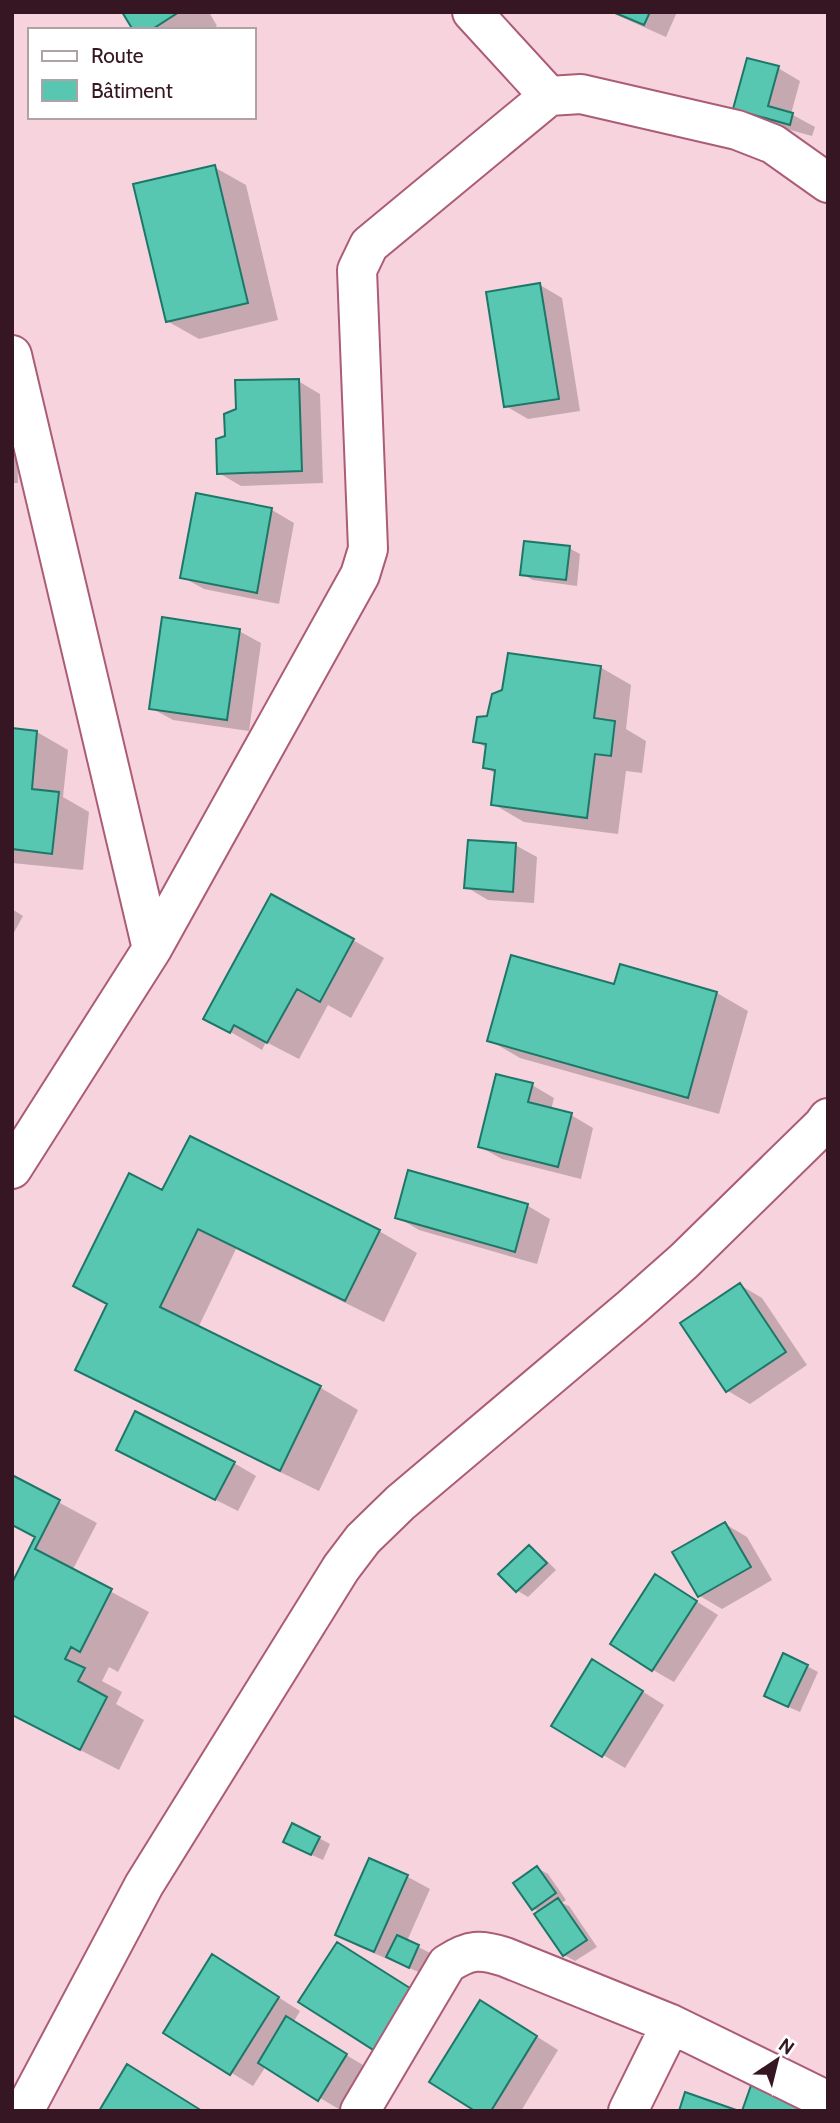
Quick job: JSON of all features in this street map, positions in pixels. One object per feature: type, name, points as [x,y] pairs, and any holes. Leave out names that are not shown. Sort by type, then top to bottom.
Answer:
[{"type":"street","points":[[472,12],[549,96]]},
{"type":"street","points":[[12,1168],[152,949],[360,575],[368,549],[357,270],[369,246],[549,96],[581,94],[737,130],[773,144],[828,183]]},
{"type":"street","points":[[12,355],[152,949]]},
{"type":"street","points":[[24,2111],[144,1885],[341,1568],[363,1539],[400,1503],[684,1261],[828,1118]]},
{"type":"street","points":[[360,2111],[447,1964],[462,1954],[483,1950],[671,2024],[828,2101]]},
{"type":"street","points":[[628,2111],[671,2024]]},
{"type":"building","points":[[122,12],[179,12],[154,28],[132,28]]},
{"type":"building","points":[[613,12],[650,12],[644,25]]},
{"type":"building","points":[[747,58],[779,66],[768,106],[793,113],[790,125],[733,109]]},
{"type":"building","points":[[215,165],[248,303],[166,322],[133,184]]},
{"type":"building","points":[[540,283],[559,399],[504,407],[486,292]]},
{"type":"building","points":[[299,379],[302,471],[217,474],[216,439],[225,436],[224,414],[236,409],[235,380]]},
{"type":"building","points":[[196,493],[272,508],[257,593],[180,578]]},
{"type":"building","points":[[524,541],[570,546],[566,580],[520,575]]},
{"type":"building","points":[[162,617],[240,629],[227,720],[149,709]]},
{"type":"building","points":[[508,653],[601,666],[594,718],[615,721],[611,756],[595,754],[587,818],[491,805],[495,770],[483,768],[486,744],[473,742],[477,717],[487,716],[492,694],[502,690]]},
{"type":"building","points":[[12,728],[37,731],[32,789],[59,792],[52,854],[12,849]]},
{"type":"building","points":[[468,840],[516,843],[513,892],[464,888]]},
{"type":"building","points":[[271,894],[354,939],[320,1002],[297,989],[267,1043],[234,1025],[230,1033],[203,1019]]},
{"type":"building","points":[[511,955],[614,984],[620,964],[717,992],[688,1098],[487,1041]]},
{"type":"building","points":[[496,1074],[533,1083],[528,1102],[572,1113],[558,1167],[478,1147]]},
{"type":"building","points":[[190,1136],[380,1230],[345,1301],[198,1229],[160,1307],[321,1386],[280,1471],[75,1370],[107,1304],[73,1286],[129,1173],[162,1190]]},
{"type":"building","points":[[408,1170],[528,1204],[515,1252],[395,1218]]},
{"type":"building","points":[[740,1283],[786,1352],[726,1392],[680,1323]]},
{"type":"building","points":[[135,1411],[235,1462],[215,1500],[116,1450]]},
{"type":"building","points":[[12,1475],[60,1500],[35,1549],[112,1589],[80,1652],[71,1647],[65,1659],[85,1668],[78,1681],[107,1697],[80,1750],[12,1715],[12,1583],[35,1537],[12,1525]]},
{"type":"building","points":[[725,1522],[751,1567],[698,1597],[672,1552]]},
{"type":"building","points":[[529,1545],[547,1563],[516,1592],[498,1574]]},
{"type":"building","points":[[655,1574],[697,1601],[652,1671],[610,1644]]},
{"type":"building","points":[[783,1653],[808,1665],[788,1707],[764,1696]]},
{"type":"building","points":[[592,1659],[643,1691],[602,1757],[551,1726]]},
{"type":"building","points":[[292,1823],[320,1837],[311,1855],[283,1842]]},
{"type":"building","points":[[369,1858],[408,1875],[374,1952],[335,1935]]},
{"type":"building","points":[[537,1866],[556,1893],[532,1910],[513,1883]]},
{"type":"building","points":[[558,1898],[587,1940],[563,1956],[534,1914]]},
{"type":"building","points":[[397,1935],[419,1945],[409,1968],[386,1957]]},
{"type":"building","points":[[337,1942],[413,1990],[375,2051],[298,2002]]},
{"type":"building","points":[[212,1954],[279,1997],[230,2075],[163,2033]]},
{"type":"building","points":[[480,2000],[537,2036],[491,2111],[475,2111],[429,2082]]},
{"type":"building","points":[[286,2016],[347,2054],[318,2101],[258,2063]]},
{"type":"building","points":[[127,2064],[199,2109],[198,2111],[99,2111]]},
{"type":"building","points":[[754,2077],[807,2111],[742,2111]]},
{"type":"building","points":[[685,2092],[739,2111],[679,2111]]}]
